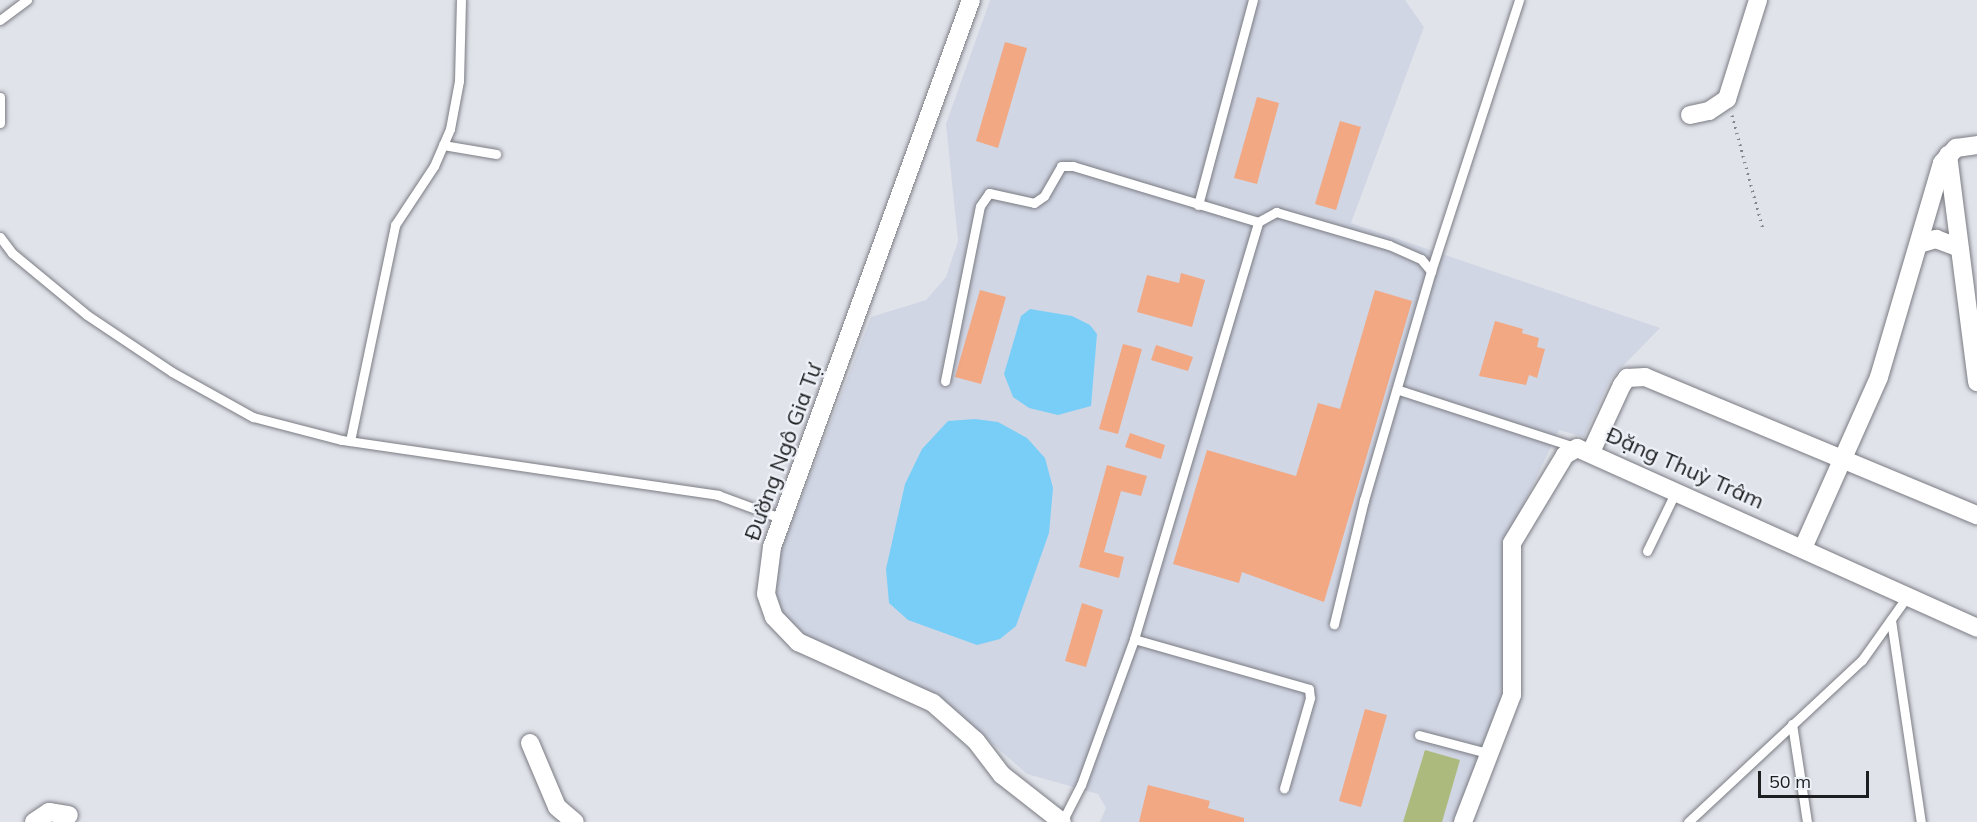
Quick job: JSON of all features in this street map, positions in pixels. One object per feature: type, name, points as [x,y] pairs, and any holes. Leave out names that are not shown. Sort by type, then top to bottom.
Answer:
[{"type":"street","name":"Đường Ngô Gia Tự","points":[[971,0],[772,547],[766,594],[774,617],[798,642],[933,703],[976,741],[1002,775],[1063,821]]},
{"type":"street","points":[[1690,115],[1709,111],[1727,99],[1758,0]]},
{"type":"street","points":[[1948,153],[1977,145]]},
{"type":"street","points":[[1803,548],[1879,377],[1948,153]]},
{"type":"street","points":[[1948,153],[1977,382]]},
{"type":"street","points":[[1922,243],[1936,239],[1959,248]]},
{"type":"street","points":[[1584,450],[1622,386],[1635,375],[1977,515]]},
{"type":"street","name":"Đặng Thuỳ Trâm","points":[[1463,822],[1512,695],[1512,543],[1564,455],[1584,450],[1675,493],[1803,548],[1906,598],[1977,628]]},
{"type":"street","points":[[530,743],[557,807],[566,820]]},
{"type":"street","points":[[34,822],[48,812],[69,814]]},
{"type":"lane","points":[[0,20],[27,0]]},
{"type":"lane","points":[[350,441],[395,225],[443,145],[459,81],[461,0]]},
{"type":"lane","points":[[1198,205],[1253,0]]},
{"type":"lane","points":[[1334,624],[1364,500],[1399,390],[1431,271],[1519,0]]},
{"type":"lane","points":[[0,97],[0,123]]},
{"type":"lane","points":[[443,145],[496,154]]},
{"type":"lane","points":[[945,381],[980,206],[989,193],[1034,203],[1044,196],[1061,166],[1073,166],[1258,222]]},
{"type":"lane","points":[[1063,821],[1081,785],[1134,639],[1258,222],[1276,212],[1293,215],[1389,245],[1421,259],[1431,271]]},
{"type":"lane","points":[[0,237],[12,253],[87,315],[172,372],[253,417],[350,441],[718,495],[783,519]]},
{"type":"lane","points":[[1399,390],[1584,450]]},
{"type":"lane","points":[[1647,551],[1675,493]]},
{"type":"lane","points":[[1688,822],[1862,660],[1906,598]]},
{"type":"lane","points":[[1891,620],[1921,822]]},
{"type":"lane","points":[[1134,639],[1309,689],[1310,698],[1284,788]]},
{"type":"lane","points":[[1792,724],[1807,822]]},
{"type":"lane","points":[[1419,735],[1491,754]]},
{"type":"path","points":[[1727,99],[1763,230]]},
{"type":"shaded area","points":[[990,0],[1405,0],[1424,27],[1351,223],[1660,328],[1611,378],[1584,437],[1559,430],[1505,543],[1505,694],[1456,822],[1100,822],[1106,808],[1098,794],[1027,774],[950,706],[802,634],[780,612],[773,593],[776,564],[871,317],[926,300],[946,277],[958,241],[946,124]]},
{"type":"green space","points":[[1425,750],[1460,760],[1442,822],[1403,822]]},
{"type":"water","points":[[1030,309],[1072,316],[1090,325],[1097,334],[1091,406],[1058,415],[1029,408],[1013,397],[1004,374],[1021,316]]},
{"type":"water","points":[[975,419],[998,422],[1027,438],[1045,458],[1053,488],[1049,533],[1016,626],[1000,639],[977,645],[908,620],[889,603],[886,569],[905,484],[922,449],[948,421]]},
{"type":"building","points":[[1005,42],[1027,48],[998,148],[976,141]]},
{"type":"building","points":[[1257,97],[1279,103],[1257,184],[1234,178]]},
{"type":"building","points":[[1340,121],[1361,127],[1336,210],[1315,204]]},
{"type":"building","points":[[1181,273],[1205,280],[1192,327],[1137,312],[1147,275],[1179,283]]},
{"type":"building","points":[[980,290],[1006,297],[981,384],[955,377]]},
{"type":"building","points":[[1375,290],[1412,301],[1324,602],[1242,572],[1239,583],[1173,564],[1207,450],[1296,476],[1318,403],[1340,409]]},
{"type":"building","points":[[1495,321],[1523,329],[1522,333],[1539,338],[1537,347],[1545,349],[1537,378],[1529,375],[1526,385],[1479,376]]},
{"type":"building","points":[[1123,344],[1142,349],[1118,434],[1099,429]]},
{"type":"building","points":[[1156,345],[1193,357],[1188,371],[1151,360]]},
{"type":"building","points":[[1130,433],[1165,445],[1161,459],[1125,447]]},
{"type":"building","points":[[1107,465],[1147,476],[1141,496],[1121,491],[1104,552],[1124,557],[1119,578],[1079,567]]},
{"type":"building","points":[[1082,603],[1103,610],[1086,667],[1065,661]]},
{"type":"building","points":[[1365,709],[1387,715],[1361,807],[1339,801]]},
{"type":"building","points":[[1148,785],[1210,801],[1208,808],[1244,818],[1244,822],[1139,822]]}]
